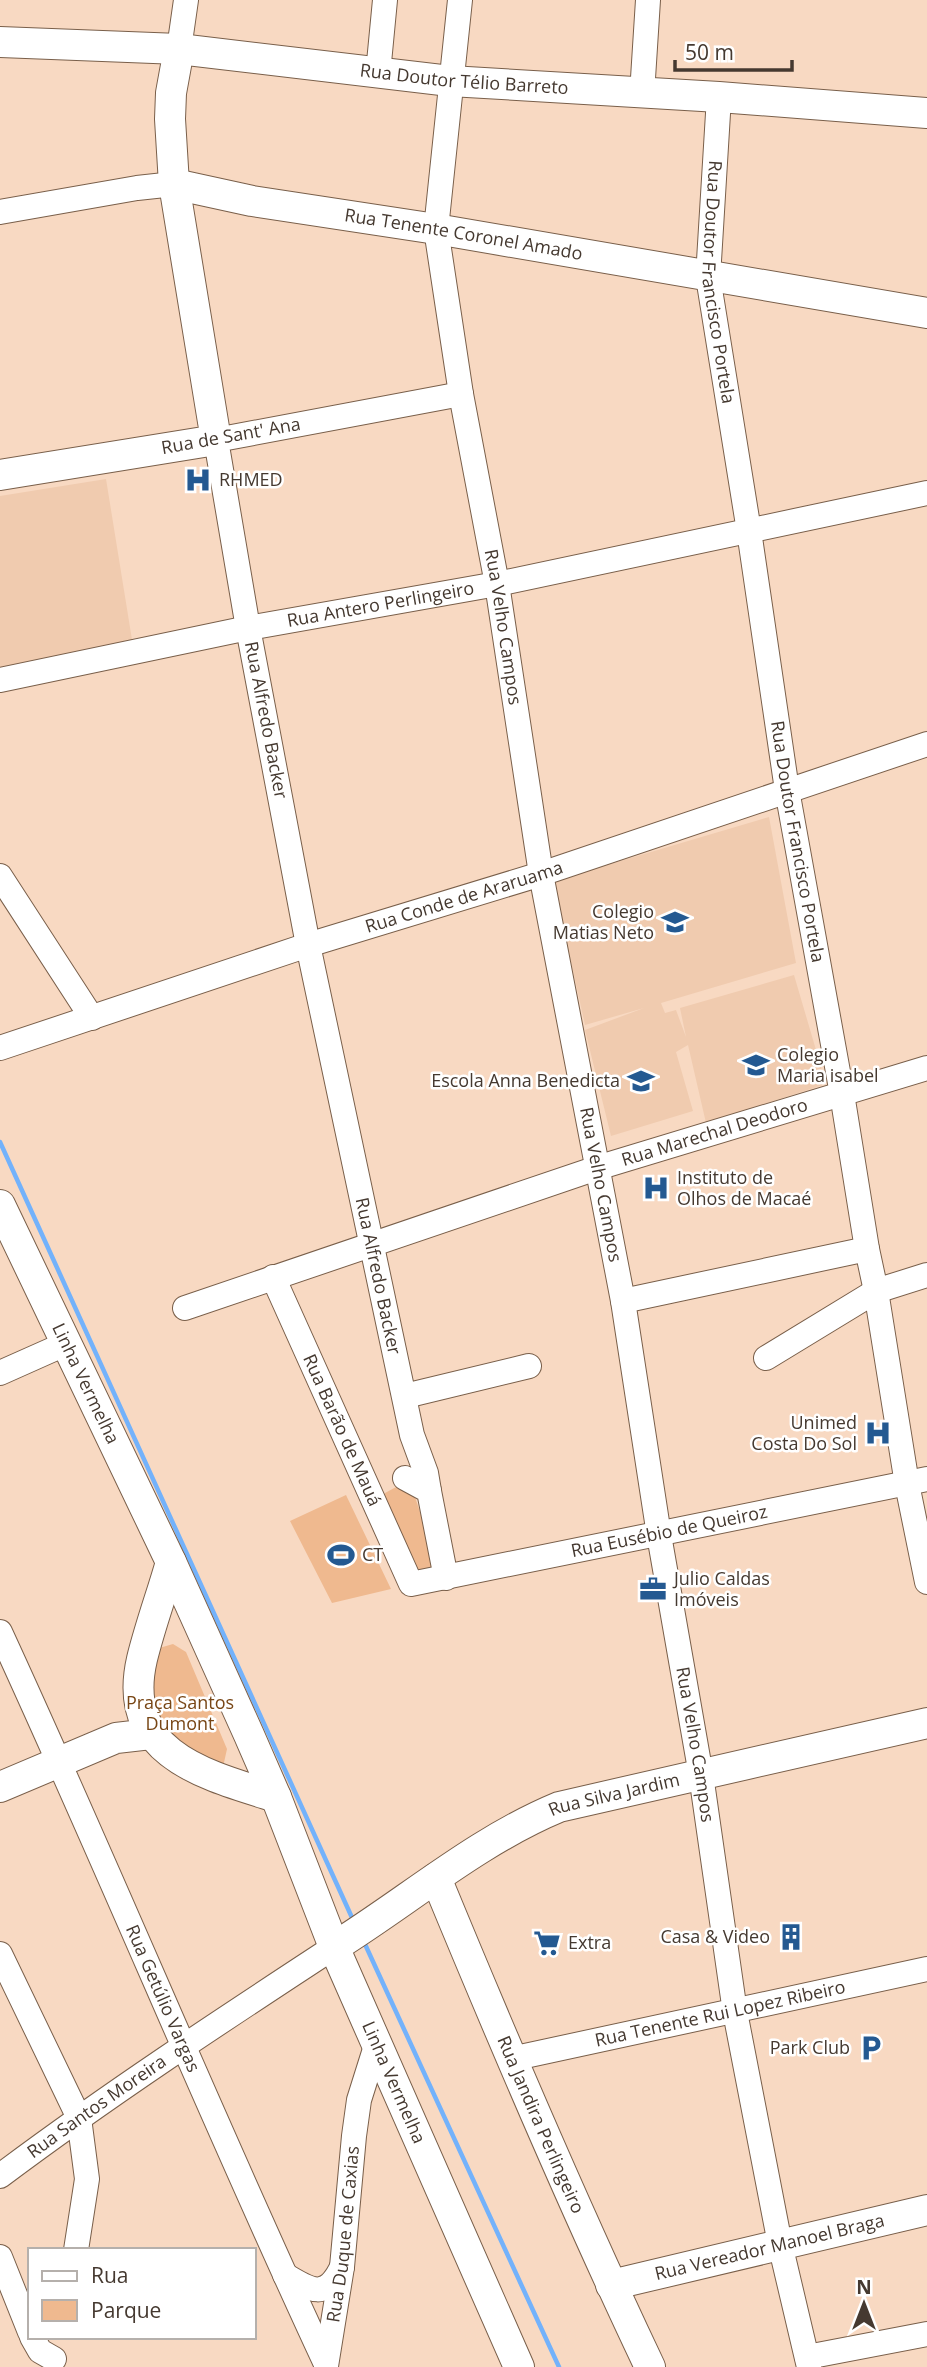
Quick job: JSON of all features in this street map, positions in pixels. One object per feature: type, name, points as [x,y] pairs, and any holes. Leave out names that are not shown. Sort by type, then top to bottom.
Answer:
[{"type":"main road","name":"Rua Doutor Télio Barreto","points":[[0,42],[179,49],[450,81],[642,94],[719,96],[927,113]]},
{"type":"main road","points":[[118,47],[158,71],[171,93],[197,69],[230,55]]},
{"type":"main road","name":"Rua Alfredo Backer","points":[[179,49],[171,93],[170,119],[174,184],[216,440]]},
{"type":"main road","name":"Rua Tenente Coronel Amado","points":[[174,184],[252,201],[436,229],[708,278],[927,313]]},
{"type":"main road","name":"Rua de Sant' Ana","points":[[0,475],[216,440]]},
{"type":"main road","name":"Linha Vermelha","points":[[0,1205],[171,1562],[276,1797],[351,1937],[376,2046],[519,2367]]},
{"type":"main road","points":[[171,1562],[142,1660],[146,1723],[170,1753],[200,1770],[276,1797]]},
{"type":"main road","points":[[150,1635],[165,1627],[178,1626],[206,1638]]},
{"type":"main road","points":[[0,1787],[146,1723]]},
{"type":"main road","name":"Rua Silva Jardim","points":[[351,1937],[507,1832],[559,1807],[927,1723]]},
{"type":"main road","points":[[200,1770],[221,1772],[238,1763],[247,1749],[250,1735]]},
{"type":"main road","name":"Rua Jandira Perlingeiro","points":[[436,1878],[511,2059],[650,2367]]},
{"type":"main road","name":"Rua Vereador Manoel Braga","points":[[611,2285],[927,2210]]},
{"type":"street","name":"Rua Alfredo Backer","points":[[179,49],[186,0]]},
{"type":"street","points":[[378,72],[385,0]]},
{"type":"street","name":"Rua Velho Campos","points":[[460,0],[436,229],[461,394],[497,584],[541,874],[623,1301],[659,1535],[701,1775],[736,2012],[780,2244],[808,2362]]},
{"type":"street","points":[[642,94],[648,0]]},
{"type":"street","name":"Rua Doutor Francisco Portela","points":[[719,96],[708,278],[787,790],[867,1250],[917,1481],[927,1582]]},
{"type":"street","name":"Rua Tenente Coronel Amado","points":[[0,212],[174,184]]},
{"type":"street","name":"Rua de Sant' Ana","points":[[216,440],[461,394]]},
{"type":"street","name":"Rua Alfredo Backer","points":[[216,440],[248,628],[308,945],[412,1435],[426,1473],[446,1577]]},
{"type":"street","name":"Rua Antero Perlingeiro","points":[[0,680],[248,628],[497,584],[927,494]]},
{"type":"street","name":"Rua Conde de Araruama","points":[[0,1048],[308,945],[541,874],[927,744]]},
{"type":"street","points":[[0,876],[92,1018]]},
{"type":"street","name":"Rua Marechal Deodoro","points":[[185,1308],[597,1168],[927,1068]]},
{"type":"street","points":[[623,1301],[867,1250]]},
{"type":"street","points":[[766,1359],[876,1291],[927,1275]]},
{"type":"street","name":"Rua Barão de Mauá","points":[[274,1277],[411,1584]]},
{"type":"street","points":[[0,1373],[65,1344]]},
{"type":"street","points":[[405,1396],[529,1366]]},
{"type":"street","name":"Rua Alfredo Backer","points":[[405,1478],[410,1464],[412,1435]]},
{"type":"street","points":[[368,1487],[405,1478],[429,1491]]},
{"type":"street","name":"Rua Eusébio de Queiroz","points":[[411,1584],[917,1481]]},
{"type":"street","name":"Rua Getúlio Vargas","points":[[0,1632],[326,2365]]},
{"type":"street","name":"Rua Santos Moreira","points":[[0,2176],[184,2045],[351,1937]]},
{"type":"street","points":[[0,1954],[79,2118],[88,2179],[76,2248]]},
{"type":"street","name":"Rua Tenente Rui Lopez Ribeiro","points":[[511,2059],[927,1969]]},
{"type":"street","name":"Rua Duque de Caxias","points":[[326,2365],[342,2267],[359,2100],[376,2046]]},
{"type":"street","points":[[359,2100],[384,2089],[398,2094]]},
{"type":"street","points":[[0,2256],[28,2327]]},
{"type":"street","points":[[285,2275],[315,2291],[326,2288],[335,2281],[342,2267]]},
{"type":"street","points":[[808,2362],[927,2334]]},
{"type":"street","points":[[33,2339],[40,2351],[56,2355]]},
{"type":"shaded area","points":[[106,479],[133,646],[0,673],[0,496]]},
{"type":"shaded area","points":[[769,817],[796,963],[661,1003],[665,1013],[676,1010],[686,1037],[680,1008],[794,975],[826,1084],[706,1123],[688,1045],[676,1052],[693,1111],[611,1136],[585,1030],[644,1008],[585,1025],[553,881]]},
{"type":"green space","points":[[398,1486],[413,1491],[436,1560],[434,1567],[419,1575],[383,1497]]},
{"type":"green space","name":"CT","points":[[346,1495],[391,1589],[332,1603],[290,1521]]},
{"type":"green space","name":"Praça Santos Dumont","points":[[173,1644],[186,1652],[227,1749],[223,1767],[177,1758],[144,1691],[149,1651]]},
{"type":"waterway","points":[[0,1142],[354,1922]]},
{"type":"waterway","points":[[364,1942],[559,2367]]},
{"type":"place","name":"RHMED","points":[[198,480]]},
{"type":"place","name":"Colegio Matias Neto","points":[[675,922]]},
{"type":"place","name":"Colegio Maria isabel","points":[[756,1065]]},
{"type":"place","name":"Escola Anna Benedicta","points":[[641,1081]]},
{"type":"place","name":"Instituto de Olhos de Macaé","points":[[656,1188]]},
{"type":"place","name":"Unimed Costa Do Sol","points":[[878,1433]]},
{"type":"place","name":"CT","points":[[341,1555]]},
{"type":"place","name":"Julio Caldas Imóveis","points":[[653,1589]]},
{"type":"place","name":"Casa & Video","points":[[791,1937]]},
{"type":"place","name":"Extra","points":[[547,1943]]},
{"type":"place","name":"Park Club","points":[[871,2048]]}]
